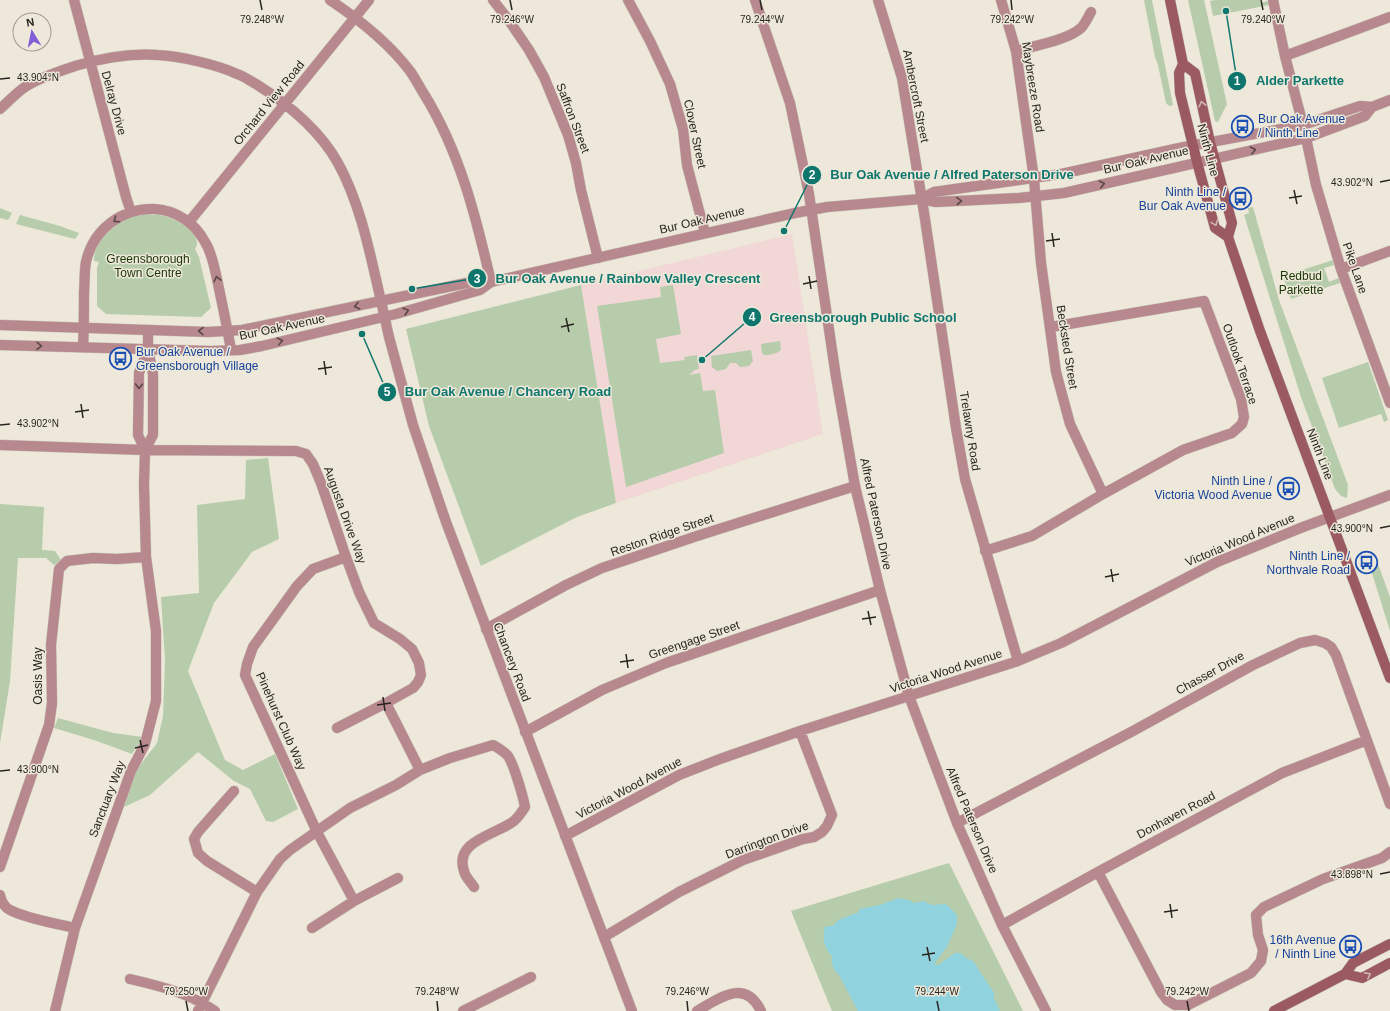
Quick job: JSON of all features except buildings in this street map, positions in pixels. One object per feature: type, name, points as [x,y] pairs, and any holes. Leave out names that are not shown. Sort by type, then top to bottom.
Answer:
[{"type":"main road","name":"Ninth Line","points":[[1170,0],[1183,64],[1179,73],[1180,94],[1197,162],[1216,228],[1228,237],[1260,331],[1390,678]]},
{"type":"main road","name":"Ninth Line","points":[[1183,64],[1195,73],[1214,159],[1232,223],[1228,237]]},
{"type":"main road","points":[[1274,1011],[1345,974],[1353,963],[1390,944]]},
{"type":"main road","points":[[1345,974],[1362,978],[1390,963]]},
{"type":"street","name":"Delray Drive","points":[[74,0],[131,212]]},
{"type":"street","points":[[330,0],[356,17],[384,41],[410,71],[442,125],[464,179],[491,282]]},
{"type":"street","name":"Orchard View Road","points":[[190,222],[369,0]]},
{"type":"street","name":"Saffron Street","points":[[493,0],[529,50],[544,77],[568,135],[598,258]]},
{"type":"street","name":"Clover Street","points":[[628,0],[650,41],[670,84],[683,128],[687,165],[705,233]]},
{"type":"street","name":"Alfred Paterson Drive","points":[[755,0],[790,103],[812,210],[834,370],[855,486],[880,590],[909,696],[957,822],[1002,925],[1046,1011]]},
{"type":"street","name":"Ambercroft Street","points":[[878,0],[902,78],[921,199]]},
{"type":"street","name":"Maybreeze Road","points":[[1001,0],[1016,51],[1034,179]]},
{"type":"street","points":[[1273,0],[1285,56],[1303,125]]},
{"type":"street","points":[[1016,51],[1054,41],[1077,32],[1082,27],[1091,12]]},
{"type":"street","points":[[1285,56],[1390,17]]},
{"type":"street","name":"Chancery Road","points":[[0,109],[25,87],[60,71],[90,62],[130,55],[160,55],[215,66],[238,74],[286,103],[304,119],[321,139],[337,162],[351,192],[365,233],[412,425],[446,522],[632,1011]]},
{"type":"street","name":"Bur Oak Avenue","points":[[921,199],[934,192],[1034,179],[1210,142],[1303,125],[1360,106],[1372,107],[1390,100]]},
{"type":"street","name":"Bur Oak Avenue","points":[[0,325],[148,330],[242,330],[476,281],[491,282],[812,210],[921,199],[936,202],[1036,197],[1064,193],[1306,138],[1365,116],[1372,107]]},
{"type":"street","name":"Pike Lane","points":[[1306,138],[1316,185],[1341,269],[1390,403]]},
{"type":"street","points":[[1034,179],[1036,197]]},
{"type":"street","name":"Becksted Street","points":[[1036,197],[1041,263],[1056,372],[1070,424],[1103,494]]},
{"type":"street","name":"Trelawny Road","points":[[921,199],[965,478],[1018,661]]},
{"type":"street","points":[[83,347],[85,270],[90,249],[100,233],[119,217],[131,212],[149,209],[160,210],[178,215],[190,222],[203,238],[211,255],[231,350]]},
{"type":"street","points":[[1341,269],[1390,251]]},
{"type":"street","name":"Bur Oak Avenue","points":[[0,345],[231,350],[262,346],[385,316],[480,290],[491,282]]},
{"type":"street","name":"Outlook Terrace","points":[[985,551],[1032,536],[1103,494],[1183,450],[1232,433],[1242,424],[1244,417],[1241,399],[1204,301],[1051,327]]},
{"type":"street","name":"Sanctuary Way","points":[[145,450],[154,435],[153,374],[148,349],[148,330]]},
{"type":"street","name":"Sanctuary Way","points":[[55,1011],[75,928],[131,771],[145,744],[156,701],[156,632],[146,557],[144,485],[145,450],[138,435],[139,373],[148,349]]},
{"type":"street","points":[[0,445],[145,450]]},
{"type":"street","name":"Augusta Drive Way","points":[[145,450],[296,451],[306,454],[313,464],[359,592],[374,623],[400,639],[412,649],[419,663],[422,675],[413,688],[337,728]]},
{"type":"street","name":"Reston Ridge Street","points":[[486,629],[566,585],[602,568],[855,486]]},
{"type":"street","name":"Victoria Wood Avenue","points":[[565,836],[679,774],[800,731],[1018,661],[1061,643],[1217,562],[1303,527],[1390,495]]},
{"type":"street","name":"Oasis Way","points":[[0,866],[49,725],[52,703],[51,645],[59,569],[67,561],[93,558],[117,559],[146,557]]},
{"type":"street","name":"Pinehurst Club Way","points":[[346,557],[313,569],[297,586],[253,647],[245,675],[316,832],[354,901]]},
{"type":"street","name":"Greengage Street","points":[[526,732],[602,690],[666,663],[880,590]]},
{"type":"street","name":"Chasser Drive","points":[[957,822],[1133,731],[1253,665],[1300,642],[1315,640],[1325,643],[1336,655],[1390,804]]},
{"type":"street","points":[[386,703],[420,770]]},
{"type":"street","name":"Darrington Drive","points":[[604,937],[679,892],[743,860],[803,839],[814,837],[822,832],[827,826],[832,815],[800,731]]},
{"type":"street","name":"Donhaven Road","points":[[1002,925],[1282,773],[1367,740]]},
{"type":"street","points":[[200,1007],[257,892],[280,859],[290,850],[350,808],[396,785],[420,770],[450,758],[493,745],[501,749],[508,756],[518,780],[525,807],[512,823],[492,832],[466,848],[462,858],[464,871],[474,887]]},
{"type":"street","points":[[234,791],[198,832],[194,839],[198,852],[207,861],[257,892]]},
{"type":"street","points":[[1098,872],[1161,992],[1167,1000],[1175,1005],[1188,1005],[1251,973],[1261,961],[1263,950],[1258,936],[1256,915],[1264,907],[1323,879],[1382,858],[1390,852]]},
{"type":"street","points":[[312,928],[354,901],[398,878]]},
{"type":"street","points":[[0,895],[1,901],[9,910],[29,917],[75,928]]},
{"type":"street","points":[[463,1011],[531,977]]},
{"type":"street","points":[[130,979],[170,989],[200,1007],[215,1011]]},
{"type":"street","points":[[697,1011],[718,1000],[740,992],[748,994],[757,1003],[761,1011]]},
{"type":"shaded area","points":[[792,234],[823,434],[616,503],[581,285]]},
{"type":"green space","points":[[1144,0],[1152,0],[1173,105],[1169,106],[1166,103]]},
{"type":"green space","points":[[1188,0],[1204,0],[1227,104],[1218,122],[1215,121]]},
{"type":"green space","points":[[1260,0],[1260,3],[1269,1],[1269,5],[1213,16],[1210,1]]},
{"type":"green space","points":[[1253,207],[1279,300],[1348,485],[1347,498],[1341,496],[1335,489],[1301,397],[1244,215],[1249,213],[1248,208]]},
{"type":"green space","points":[[0,208],[12,213],[8,220],[0,218]]},
{"type":"green space","name":"Greensborough Town Centre","points":[[140,214],[164,216],[177,220],[196,235],[197,245],[195,249],[199,257],[211,308],[201,317],[106,314],[97,306],[97,268],[99,262],[94,261],[94,255],[98,244],[101,238],[114,225],[124,219]]},
{"type":"green space","points":[[20,215],[79,233],[75,239],[16,224]]},
{"type":"green space","name":"Redbud Parkette","points":[[1333,260],[1334,265],[1324,268],[1329,282],[1339,278],[1340,283],[1291,299],[1283,276]]},
{"type":"green space","points":[[581,285],[616,503],[577,517],[481,566],[429,426],[406,329]]},
{"type":"green space","points":[[673,285],[681,334],[656,339],[660,363],[685,360],[684,357],[697,355],[699,369],[695,370],[689,375],[700,373],[703,391],[715,390],[724,453],[626,487],[597,306],[661,297],[660,287]]},
{"type":"green space","points":[[780,341],[781,350],[769,355],[764,355],[762,353],[761,344]]},
{"type":"green space","points":[[751,350],[753,361],[749,366],[740,367],[736,363],[730,363],[726,369],[717,371],[712,367],[711,356]]},
{"type":"green space","points":[[1368,362],[1388,420],[1384,422],[1381,414],[1339,428],[1322,378]]},
{"type":"green space","points":[[268,458],[279,539],[252,552],[214,603],[188,671],[225,760],[243,770],[275,754],[298,809],[273,822],[266,821],[250,789],[234,781],[198,752],[150,795],[124,807],[137,769],[157,743],[163,716],[165,661],[161,597],[199,593],[197,505],[245,499],[246,460]]},
{"type":"green space","points":[[0,504],[44,507],[42,550],[55,551],[61,560],[54,565],[46,558],[18,558],[10,681],[0,743]]},
{"type":"green space","points":[[1374,553],[1390,597],[1390,631],[1371,570],[1377,567],[1371,554]]},
{"type":"green space","points":[[58,718],[113,733],[143,737],[132,754],[94,740],[54,728]]},
{"type":"green space","points":[[949,863],[1023,1011],[832,1011],[791,911]]},
{"type":"water","points":[[898,898],[909,900],[914,903],[923,901],[932,905],[946,904],[957,915],[957,924],[947,947],[934,964],[938,965],[955,953],[960,953],[973,961],[994,993],[994,998],[1000,1011],[858,1011],[833,966],[832,956],[824,943],[825,927],[834,925],[838,920],[859,912],[859,909],[880,905]]},
{"type":"place","name":"Alder Parkette","points":[[1226,11]]},
{"type":"place","name":"Bur Oak Avenue / Ninth Line","points":[[1242,126]]},
{"type":"place","name":"Ninth Line / Bur Oak Avenue","points":[[1241,199]]},
{"type":"place","name":"Bur Oak Avenue / Alfred Paterson Drive","points":[[784,231]]},
{"type":"place","name":"Bur Oak Avenue / Rainbow Valley Crescent","points":[[412,289]]},
{"type":"place","name":"Bur Oak Avenue / Chancery Road","points":[[362,334]]},
{"type":"place","name":"Bur Oak Avenue / Greensborough Village","points":[[121,359]]},
{"type":"place","name":"Greensborough Public School","points":[[702,360]]},
{"type":"place","name":"Ninth Line / Victoria Wood Avenue","points":[[1288,488]]},
{"type":"place","name":"Ninth Line / Northvale Road","points":[[1366,563]]},
{"type":"place","name":"16th Avenue / Ninth Line","points":[[1351,947]]}]
